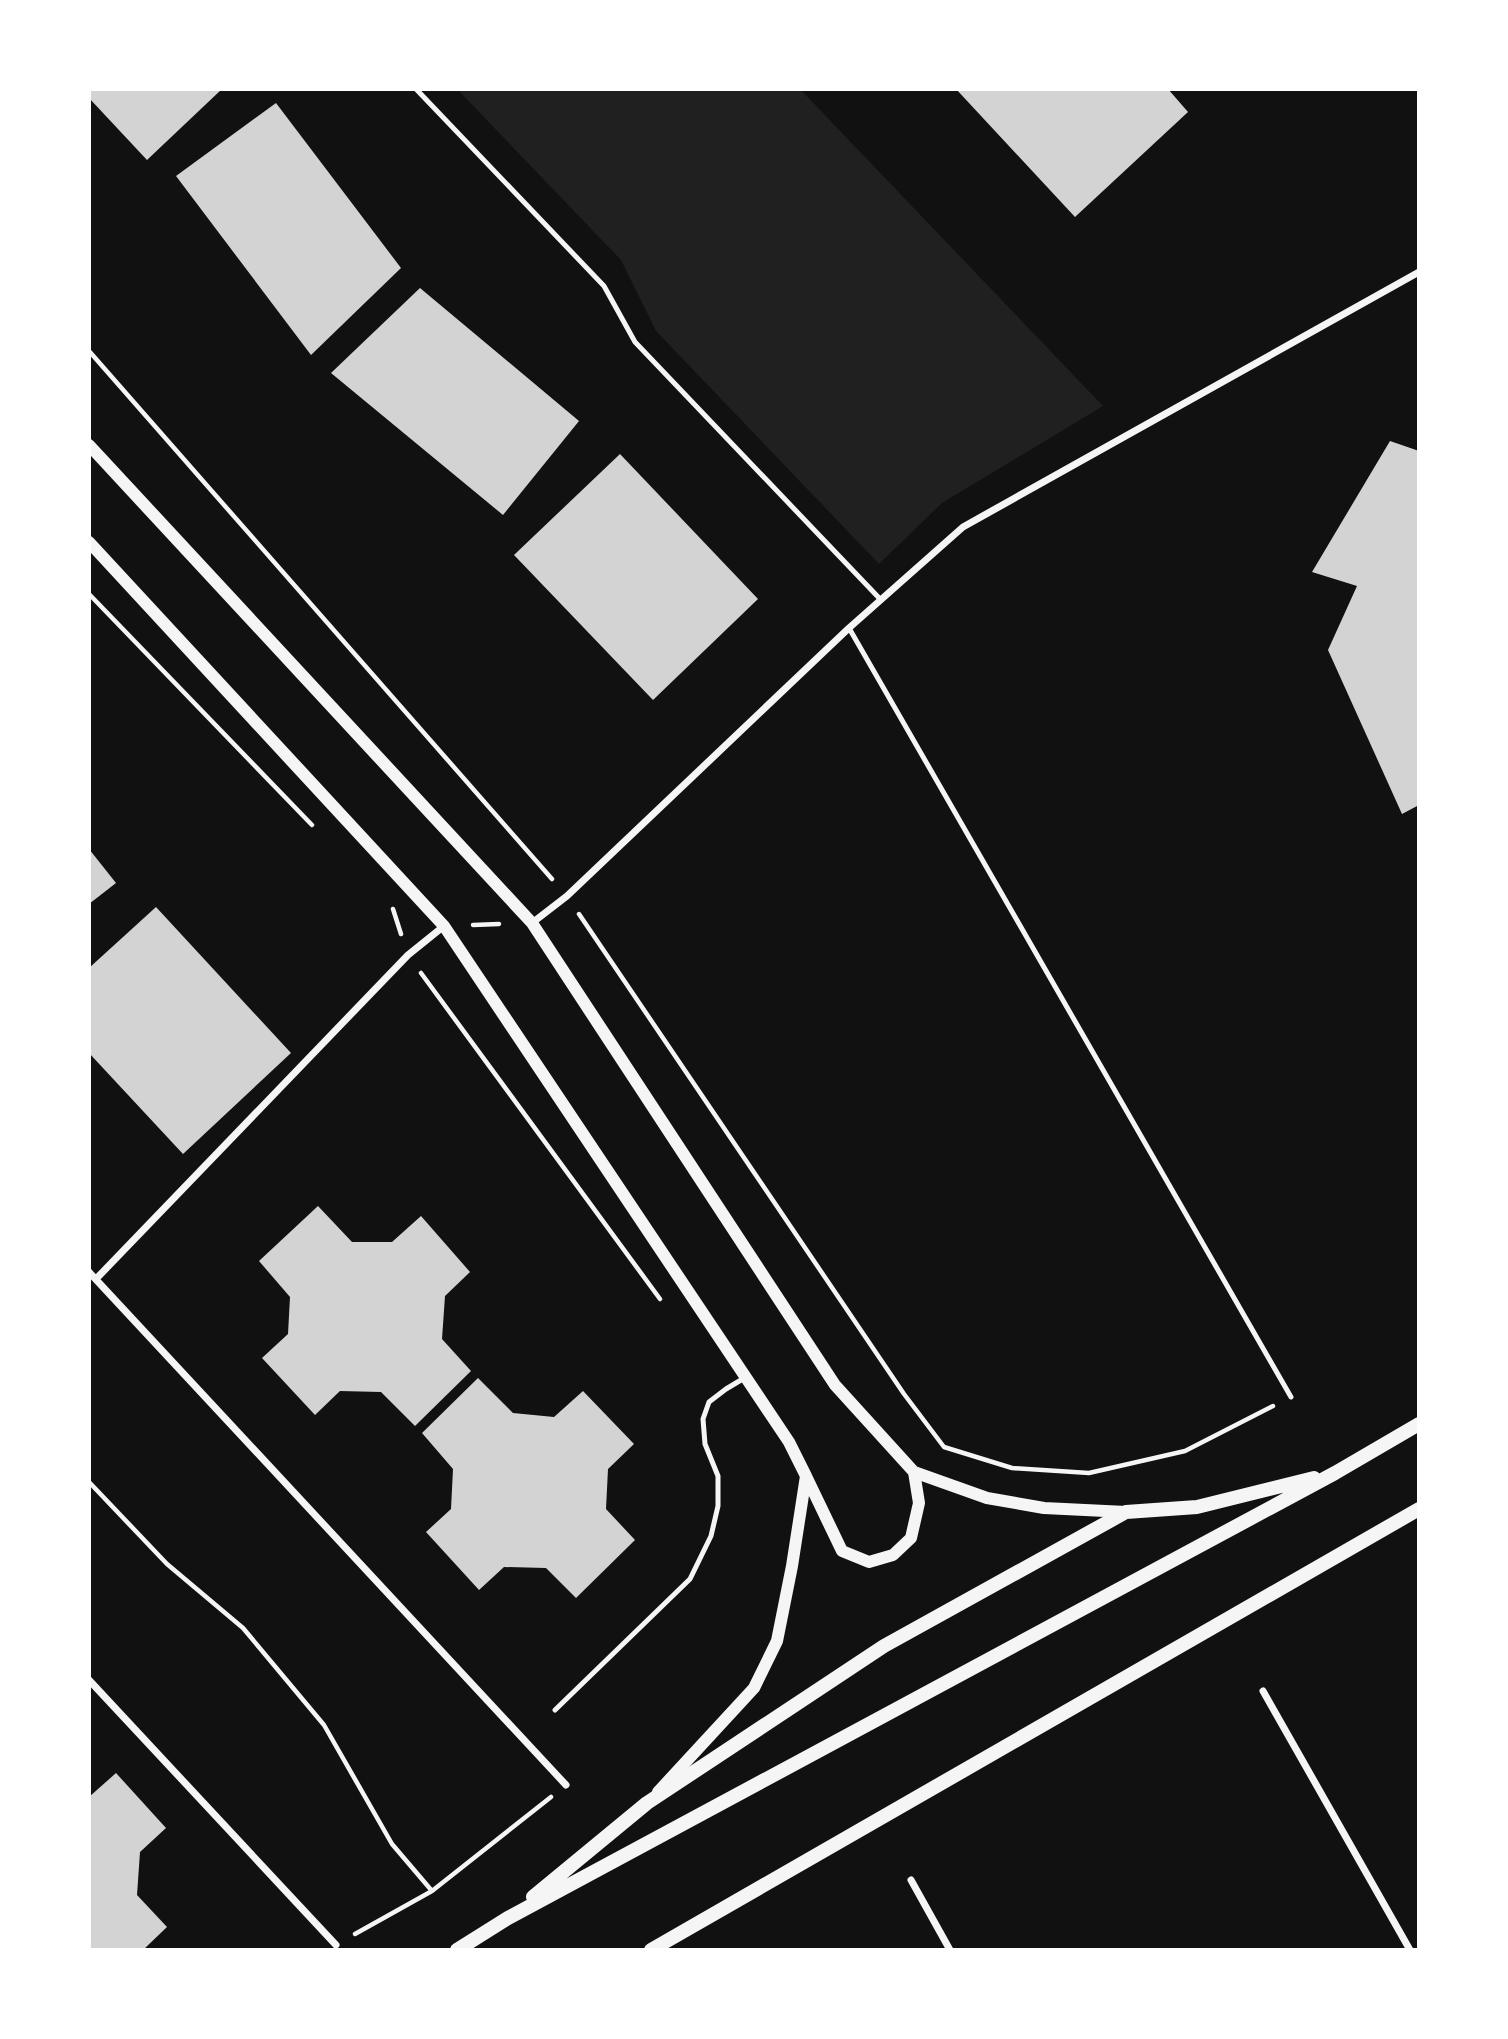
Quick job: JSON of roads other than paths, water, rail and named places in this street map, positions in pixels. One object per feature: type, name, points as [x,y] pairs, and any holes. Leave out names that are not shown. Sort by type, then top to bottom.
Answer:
[{"type":"main road","points":[[457,1950],[508,1917],[1335,1473],[1419,1424]]},
{"type":"main road","points":[[508,1917],[647,1803],[884,1646],[1126,1512],[1197,1507],[1335,1473]]},
{"type":"main road","points":[[651,1950],[1419,1509]]},
{"type":"street","points":[[532,923],[567,896],[849,628],[963,527],[1419,272]]},
{"type":"street","points":[[89,445],[532,923],[835,1385],[914,1472],[987,1498],[1044,1508],[1126,1512]]},
{"type":"street","points":[[89,542],[444,926],[789,1442],[842,1551],[869,1562],[892,1555],[911,1538],[919,1503],[914,1472]]},
{"type":"street","points":[[96,1279],[408,955],[444,926]]},
{"type":"street","points":[[89,1272],[566,1785]]},
{"type":"street","points":[[647,1803],[754,1688],[777,1641],[806,1476]]},
{"type":"street","points":[[89,1680],[336,1945]]},
{"type":"street","points":[[1263,1691],[1410,1950]]},
{"type":"street","points":[[911,1880],[950,1950]]},
{"type":"lane","points":[[416,89],[604,286],[635,342],[881,600]]},
{"type":"lane","points":[[849,628],[1291,1397]]},
{"type":"lane","points":[[555,1710],[690,1579],[711,1536],[718,1506],[718,1476],[705,1444],[703,1419],[709,1402],[746,1377]]}]
